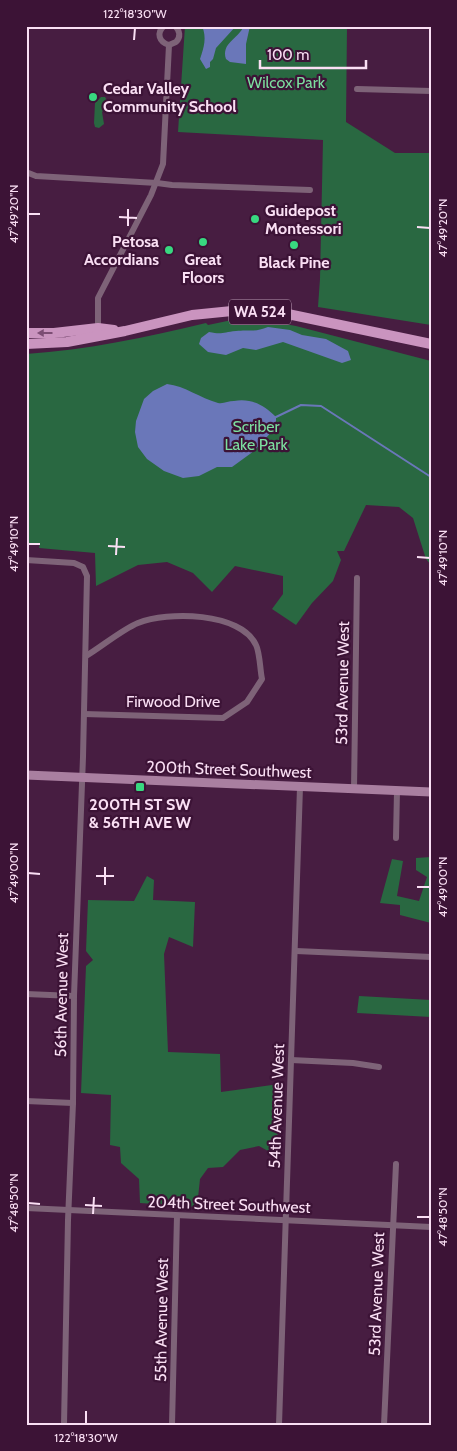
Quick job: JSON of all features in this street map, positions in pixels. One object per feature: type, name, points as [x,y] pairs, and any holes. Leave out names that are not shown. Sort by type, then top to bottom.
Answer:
[{"type":"main road","name":"WA 524","points":[[26,333],[54,333],[98,328],[124,331],[192,315],[232,312],[283,313],[431,344]]},
{"type":"main road","points":[[67,342],[72,338],[93,333],[98,328]]},
{"type":"main road","points":[[26,344],[67,342],[124,331]]},
{"type":"street","points":[[164,26],[160,31],[160,38],[169,45],[176,42],[179,37],[178,29],[175,26]]},
{"type":"street","points":[[98,328],[98,298],[157,183],[163,164],[169,45]]},
{"type":"street","points":[[357,88],[431,91]]},
{"type":"street","points":[[26,172],[36,176],[182,186],[310,190]]},
{"type":"street","name":"56th Avenue West","points":[[26,560],[74,563],[83,567],[87,576],[74,996],[73,1103],[68,1209],[64,1425]]},
{"type":"street","name":"53rd Avenue West","points":[[354,789],[357,578]]},
{"type":"street","name":"Firwood Drive","points":[[84,714],[223,718],[247,702],[262,679],[256,645],[244,631],[213,618],[168,616],[138,623],[86,656]]},
{"type":"street","name":"200th Street Southwest","points":[[26,776],[431,792]]},
{"type":"street","name":"54th Avenue West","points":[[278,1425],[296,951],[300,788]]},
{"type":"street","points":[[396,838],[397,791]]},
{"type":"street","points":[[296,951],[431,957]]},
{"type":"street","points":[[26,994],[74,996]]},
{"type":"street","points":[[291,1060],[353,1063],[378,1067]]},
{"type":"street","points":[[26,1101],[73,1103]]},
{"type":"street","name":"53rd Avenue West","points":[[384,1425],[396,1164]]},
{"type":"street","name":"204th Street Southwest","points":[[26,1208],[431,1227]]},
{"type":"street","name":"55th Avenue West","points":[[172,1425],[177,1216]]},
{"type":"green space","name":"Wilcox Park","points":[[185,26],[347,26],[346,122],[395,153],[431,153],[431,325],[318,307],[323,140],[178,132]]},
{"type":"green space","points":[[101,97],[105,97],[108,102],[102,112],[104,124],[99,128],[95,127],[94,123],[95,103]]},
{"type":"green space","name":"Scriber Lake Park","points":[[232,320],[262,320],[296,326],[431,361],[431,565],[426,559],[413,518],[399,507],[366,505],[344,551],[337,551],[341,560],[333,581],[312,603],[296,625],[272,609],[283,594],[283,576],[235,566],[212,592],[193,573],[167,562],[138,565],[96,586],[95,553],[39,548],[40,543],[26,543],[26,354],[94,346],[206,323],[208,325]]},
{"type":"green space","points":[[431,857],[431,923],[400,915],[400,905],[380,903],[392,859],[403,861],[397,896],[419,901],[427,877],[416,870],[416,858]]},
{"type":"green space","points":[[147,876],[154,880],[153,900],[195,902],[193,947],[169,937],[164,954],[168,1052],[220,1054],[221,1092],[279,1084],[277,1156],[259,1146],[240,1150],[223,1167],[208,1168],[200,1179],[197,1207],[140,1203],[139,1179],[121,1163],[120,1147],[110,1145],[111,1095],[81,1093],[86,966],[93,960],[86,951],[88,900],[134,901]]},
{"type":"green space","points":[[359,996],[431,1000],[431,1017],[357,1013]]},
{"type":"water","points":[[202,26],[236,26],[216,48],[213,59],[210,62],[210,67],[206,69],[200,59],[205,39]]},
{"type":"water","points":[[244,26],[250,26],[246,44],[246,64],[230,62],[226,59],[226,49]]},
{"type":"water","points":[[268,327],[290,330],[302,335],[326,339],[348,351],[351,360],[342,363],[283,342],[256,350],[243,348],[226,355],[208,352],[199,344],[201,338],[209,332],[220,333]]},
{"type":"water","points":[[167,384],[180,387],[218,403],[240,400],[257,403],[276,417],[276,427],[254,451],[232,467],[217,467],[199,476],[183,478],[164,471],[147,459],[138,447],[135,432],[136,421],[144,399],[153,391]]},
{"type":"waterway","points":[[276,417],[301,405],[321,406],[431,477]]},
{"type":"place","name":"Cedar Valley Community School","points":[[93,97]]},
{"type":"place","name":"Guidepost Montessori","points":[[255,219]]},
{"type":"place","name":"Great Floors","points":[[203,242]]},
{"type":"place","name":"Black Pine","points":[[294,245]]},
{"type":"place","name":"Petosa Accordians","points":[[169,250]]},
{"type":"place","name":"200TH ST SW & 56TH AVE W","points":[[140,787]]}]
